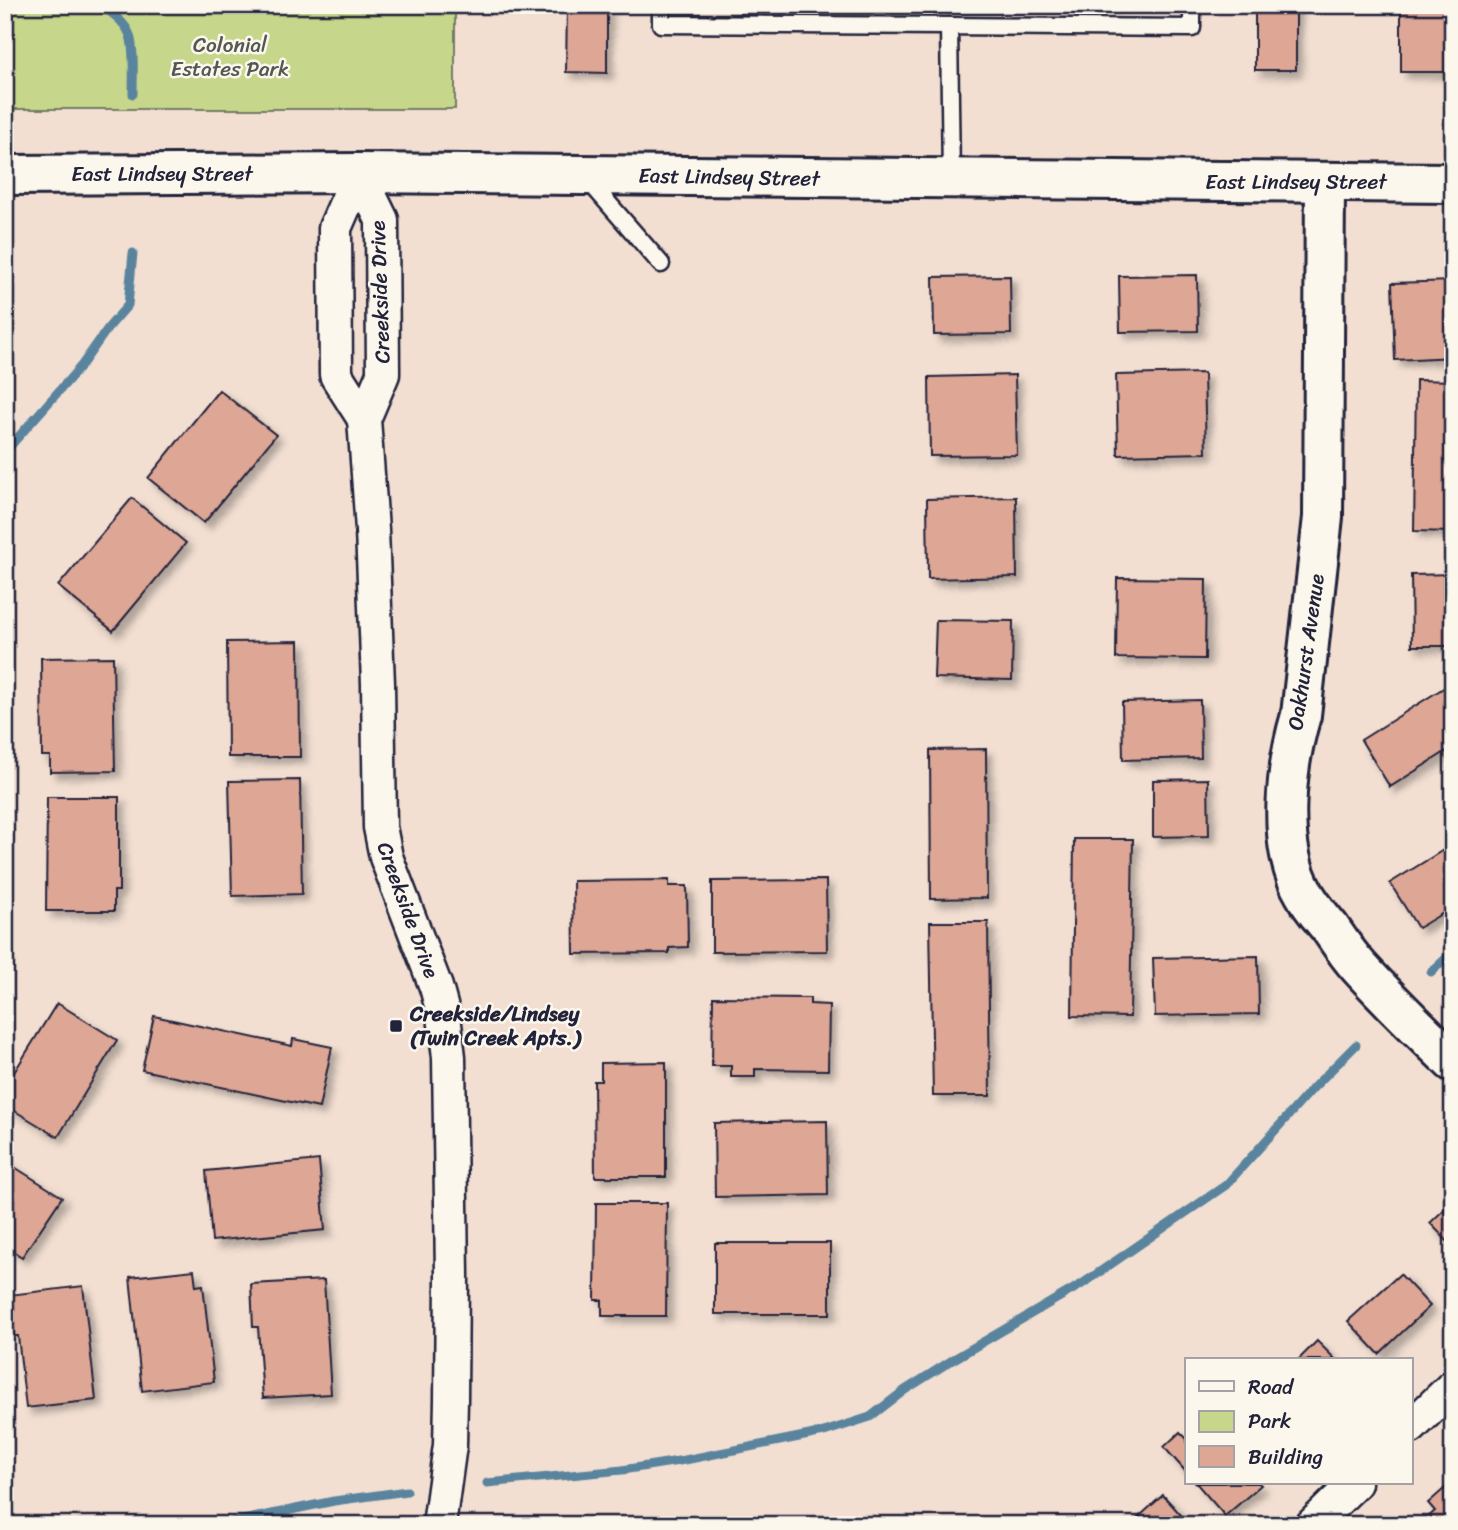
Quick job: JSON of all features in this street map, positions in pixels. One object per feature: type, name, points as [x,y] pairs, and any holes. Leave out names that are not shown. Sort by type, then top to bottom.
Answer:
[{"type":"street","name":"East Lindsey Street","points":[[5,175],[359,173],[1453,183]]},
{"type":"street","name":"Creekside Drive","points":[[359,173],[335,228],[336,375],[364,419]]},
{"type":"street","name":"Creekside Drive","points":[[359,173],[382,220],[383,374],[364,419],[372,530],[380,827],[386,858],[436,987],[444,1016],[449,1057],[451,1400],[450,1445],[439,1525]]},
{"type":"street","name":"Oakhurst Avenue","points":[[1325,183],[1323,517],[1300,715],[1293,743],[1288,788],[1289,845],[1304,893],[1359,966],[1453,1062]]},
{"type":"street","points":[[1412,1426],[1453,1386]]},
{"type":"street","points":[[1312,1525],[1354,1484]]},
{"type":"lane","points":[[661,5],[661,24],[1192,28],[1192,5]]},
{"type":"lane","points":[[949,26],[951,179]]},
{"type":"lane","points":[[584,176],[661,264]]},
{"type":"green space","name":"Colonial Estates Park","points":[[5,5],[455,5],[455,109],[5,109]]},
{"type":"building","points":[[567,5],[607,5],[607,73],[566,72]]},
{"type":"building","points":[[1255,5],[1296,5],[1296,70],[1255,70]]},
{"type":"building","points":[[1401,5],[1453,5],[1453,72],[1401,72]]},
{"type":"building","points":[[1197,275],[1198,331],[1120,332],[1119,276]]},
{"type":"building","points":[[1010,276],[1011,334],[934,335],[933,277]]},
{"type":"building","points":[[1453,281],[1453,357],[1395,360],[1392,283]]},
{"type":"building","points":[[1204,373],[1206,453],[1118,455],[1116,375]]},
{"type":"building","points":[[1015,375],[1017,455],[930,456],[929,377]]},
{"type":"building","points":[[1416,380],[1453,381],[1453,532],[1414,531]]},
{"type":"building","points":[[219,390],[276,435],[204,523],[148,478]]},
{"type":"building","points":[[1016,497],[1017,577],[928,579],[927,499]]},
{"type":"building","points":[[132,498],[186,543],[113,631],[58,586]]},
{"type":"building","points":[[1453,574],[1453,646],[1412,646],[1411,575]]},
{"type":"building","points":[[1117,578],[1206,579],[1205,659],[1116,658]]},
{"type":"building","points":[[936,620],[1013,621],[1012,680],[934,678]]},
{"type":"building","points":[[299,641],[300,757],[228,757],[227,642]]},
{"type":"building","points":[[113,657],[115,771],[50,772],[50,756],[42,756],[41,658]]},
{"type":"building","points":[[1453,682],[1453,747],[1390,787],[1361,740]]},
{"type":"building","points":[[1200,700],[1201,758],[1123,760],[1122,702]]},
{"type":"building","points":[[986,749],[987,898],[931,899],[930,750]]},
{"type":"building","points":[[1208,779],[1209,836],[1153,837],[1153,780]]},
{"type":"building","points":[[300,780],[302,894],[232,896],[229,781]]},
{"type":"building","points":[[47,797],[119,797],[119,891],[114,891],[114,911],[46,911]]},
{"type":"building","points":[[1074,839],[1133,839],[1130,1017],[1072,1016]]},
{"type":"building","points":[[1453,844],[1453,907],[1418,928],[1390,883]]},
{"type":"building","points":[[669,880],[669,886],[687,886],[688,947],[669,948],[669,953],[574,954],[573,881]]},
{"type":"building","points":[[826,880],[827,951],[712,952],[712,881]]},
{"type":"building","points":[[930,922],[988,922],[990,1096],[933,1096]]},
{"type":"building","points":[[1258,956],[1259,1014],[1155,1016],[1153,958]]},
{"type":"building","points":[[713,997],[810,998],[810,1004],[829,1005],[828,1070],[755,1069],[755,1077],[731,1077],[731,1066],[712,1066]]},
{"type":"building","points":[[57,1003],[117,1040],[58,1137],[5,1105],[5,1087]]},
{"type":"building","points":[[154,1016],[292,1046],[293,1039],[332,1047],[319,1108],[142,1070]]},
{"type":"building","points":[[666,1062],[666,1177],[595,1177],[594,1081],[601,1081],[601,1063]]},
{"type":"building","points":[[827,1121],[828,1195],[715,1197],[714,1123]]},
{"type":"building","points":[[319,1160],[325,1230],[212,1241],[206,1171]]},
{"type":"building","points":[[5,1161],[62,1197],[22,1257],[5,1246]]},
{"type":"building","points":[[1453,1201],[1453,1247],[1430,1223]]},
{"type":"building","points":[[596,1203],[667,1203],[666,1316],[602,1316],[602,1300],[595,1300]]},
{"type":"building","points":[[715,1243],[830,1243],[830,1314],[715,1314]]},
{"type":"building","points":[[194,1270],[196,1286],[203,1285],[214,1382],[142,1391],[130,1277]]},
{"type":"building","points":[[1400,1274],[1430,1306],[1379,1354],[1348,1321]]},
{"type":"building","points":[[324,1280],[331,1394],[263,1398],[258,1327],[253,1327],[251,1284]]},
{"type":"building","points":[[83,1286],[96,1400],[26,1408],[18,1336],[14,1336],[9,1295]]},
{"type":"building","points":[[1317,1341],[1334,1358],[1300,1358]]},
{"type":"building","points":[[1180,1432],[1185,1437],[1185,1471],[1164,1447]]},
{"type":"building","points":[[1453,1481],[1453,1525],[1419,1525],[1435,1511],[1428,1503]]},
{"type":"building","points":[[1197,1484],[1261,1485],[1225,1516]]},
{"type":"building","points":[[1163,1495],[1190,1525],[1130,1525]]},
{"type":"waterway","points":[[101,5],[121,21],[129,33],[133,54],[133,94]]},
{"type":"waterway","points":[[5,452],[81,366],[128,305],[133,253]]},
{"type":"waterway","points":[[1431,972],[1453,952]]},
{"type":"waterway","points":[[487,1483],[622,1470],[685,1460],[824,1432],[870,1417],[905,1390],[954,1359],[1082,1284],[1226,1185],[1314,1087],[1356,1045]]},
{"type":"waterway","points":[[219,1525],[334,1501],[407,1491]]},
{"type":"place","name":"Creekside/Lindsey (Twin Creek Apts.)","points":[[396,1026]]}]
